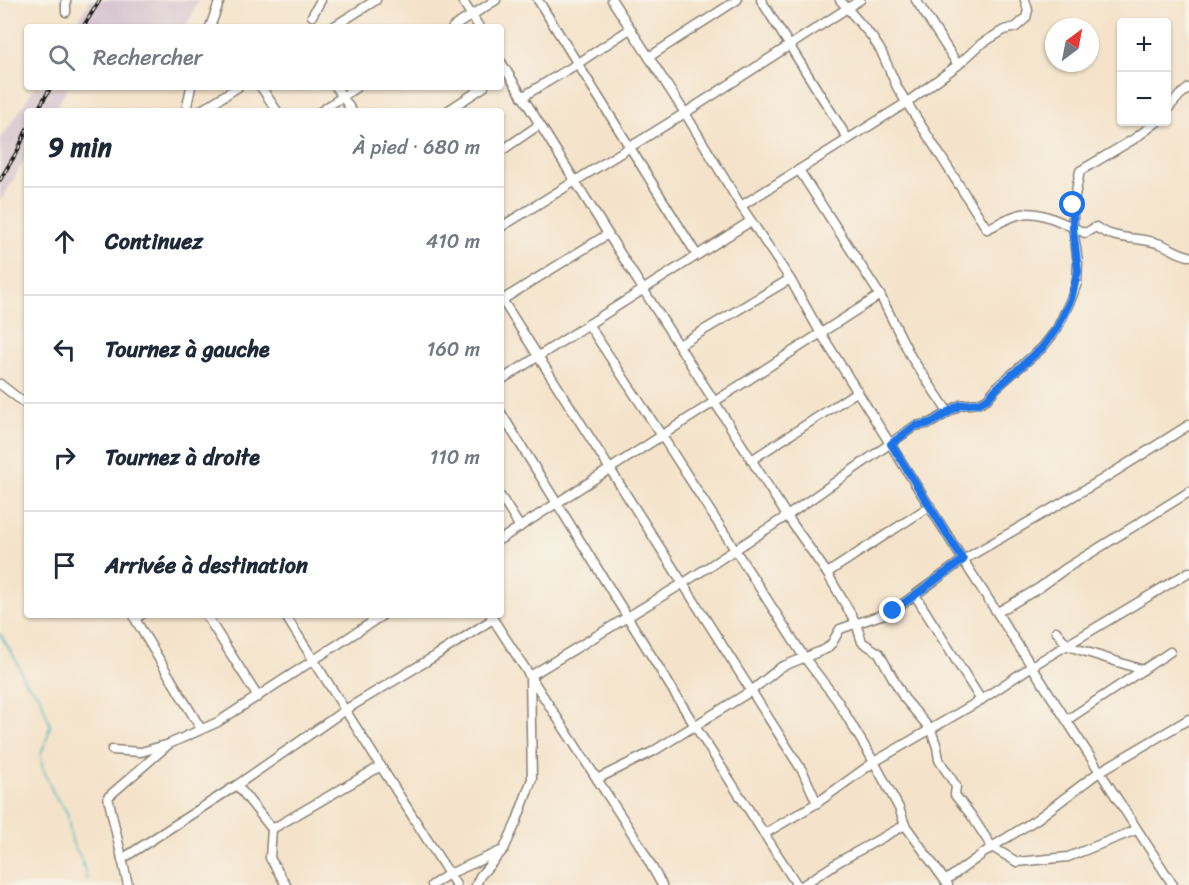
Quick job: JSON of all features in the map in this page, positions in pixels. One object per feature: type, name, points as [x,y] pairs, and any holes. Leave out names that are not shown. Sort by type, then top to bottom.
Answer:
[{"type":"street","points":[[66,0],[66,12]]},
{"type":"street","points":[[211,24],[220,0]]},
{"type":"street","points":[[312,16],[321,0]]},
{"type":"street","points":[[338,24],[376,0]]},
{"type":"street","points":[[462,0],[477,24]]},
{"type":"street","points":[[458,24],[496,0]]},
{"type":"street","points":[[538,0],[697,255]]},
{"type":"street","points":[[649,57],[737,0]]},
{"type":"street","points":[[761,0],[848,139]]},
{"type":"street","points":[[840,0],[872,37],[906,103],[987,229],[1021,214],[1032,214],[1085,233],[1096,227],[1104,234],[1151,241],[1178,254],[1189,256]]},
{"type":"street","points":[[504,225],[685,113],[860,0]]},
{"type":"street","points":[[916,0],[958,65]]},
{"type":"street","points":[[741,206],[906,103],[958,65],[981,44],[1004,30],[1016,27],[1026,18],[1028,10],[1025,0]]},
{"type":"street","points":[[613,1],[741,206],[790,279],[820,332],[963,560],[1173,885]]},
{"type":"street","points":[[522,97],[630,29]]},
{"type":"street","points":[[504,74],[522,97],[787,516],[827,573],[856,623],[862,642],[879,653],[904,698],[931,729],[939,760],[956,786],[955,795],[972,815],[992,847],[1017,862],[1068,857],[1136,830]]},
{"type":"street","points":[[1171,106],[1189,88]]},
{"type":"street","points":[[187,108],[190,90]]},
{"type":"street","points":[[205,108],[233,90]]},
{"type":"street","points":[[263,90],[275,108]]},
{"type":"street","points":[[338,90],[350,108]]},
{"type":"street","points":[[326,108],[353,90]]},
{"type":"street","points":[[452,108],[479,90]]},
{"type":"street","points":[[504,149],[539,125]]},
{"type":"street","points":[[530,676],[682,584],[787,516],[915,426],[931,423],[960,405],[979,403],[987,399],[1042,348],[1057,328],[1071,299],[1077,283],[1078,262],[1073,228],[1073,205],[1080,171],[1151,126]]},
{"type":"street","points":[[799,170],[880,295],[911,357],[948,412]]},
{"type":"street","points":[[504,378],[751,221]]},
{"type":"street","points":[[504,298],[608,234]]},
{"type":"street","points":[[680,345],[790,279]]},
{"type":"street","points":[[504,537],[880,295]]},
{"type":"street","points":[[504,302],[798,763],[817,803]]},
{"type":"street","points":[[588,324],[804,657],[837,700],[874,762],[899,808],[905,825],[947,883],[992,847],[1037,819],[1099,772],[1189,719]]},
{"type":"street","points":[[0,384],[24,403]]},
{"type":"street","points":[[753,459],[858,391]]},
{"type":"street","points":[[504,418],[796,885]]},
{"type":"street","points":[[597,779],[652,752],[695,726],[750,691],[781,667],[826,649],[840,628],[893,611],[963,560],[1103,479],[1189,425]]},
{"type":"street","points":[[998,612],[1189,492]]},
{"type":"street","points":[[504,502],[520,526]]},
{"type":"street","points":[[827,573],[930,506]]},
{"type":"street","points":[[764,834],[817,803],[874,762],[981,700],[1032,666],[1189,572]]},
{"type":"street","points":[[915,595],[981,700]]},
{"type":"street","points":[[136,618],[201,729]]},
{"type":"street","points":[[208,618],[258,697]]},
{"type":"street","points":[[287,618],[456,885]]},
{"type":"street","points":[[112,750],[141,752],[169,744],[218,723],[378,618]]},
{"type":"street","points":[[122,859],[237,785],[345,710],[432,658],[491,618]]},
{"type":"street","points":[[493,618],[597,779],[662,885]]},
{"type":"street","points":[[1056,631],[1068,646],[1143,670]]},
{"type":"street","points":[[1067,720],[1170,652]]},
{"type":"street","points":[[476,885],[480,876],[504,849],[532,779],[530,676]]},
{"type":"street","points":[[128,885],[108,797],[169,744]]},
{"type":"street","points":[[272,829],[381,766]]},
{"type":"street","points":[[237,785],[272,829],[270,858],[286,885]]},
{"type":"street","points":[[803,885],[840,861],[905,825]]},
{"type":"street","points":[[432,885],[449,874],[504,849]]},
{"type":"shaded area","points":[[87,0],[199,0],[187,24],[76,24],[90,2]]},
{"type":"shaded area","points":[[33,90],[66,90],[56,108],[24,108],[24,161],[0,202],[0,135],[3,136]]},
{"type":"waterway","points":[[0,634],[16,660],[25,682],[40,696],[50,725],[41,754],[42,766],[54,795],[67,812],[72,842],[82,860],[87,880]]},
{"type":"railway","points":[[85,24],[100,0]]},
{"type":"railway","points":[[39,108],[49,90]]},
{"type":"railway","points":[[0,180],[24,136]]},
{"type":"route","points":[[893,611],[963,560],[891,444],[915,426],[931,423],[960,405],[979,403],[987,399],[1042,348],[1057,328],[1077,283],[1078,262],[1073,228],[1073,205]]}]
